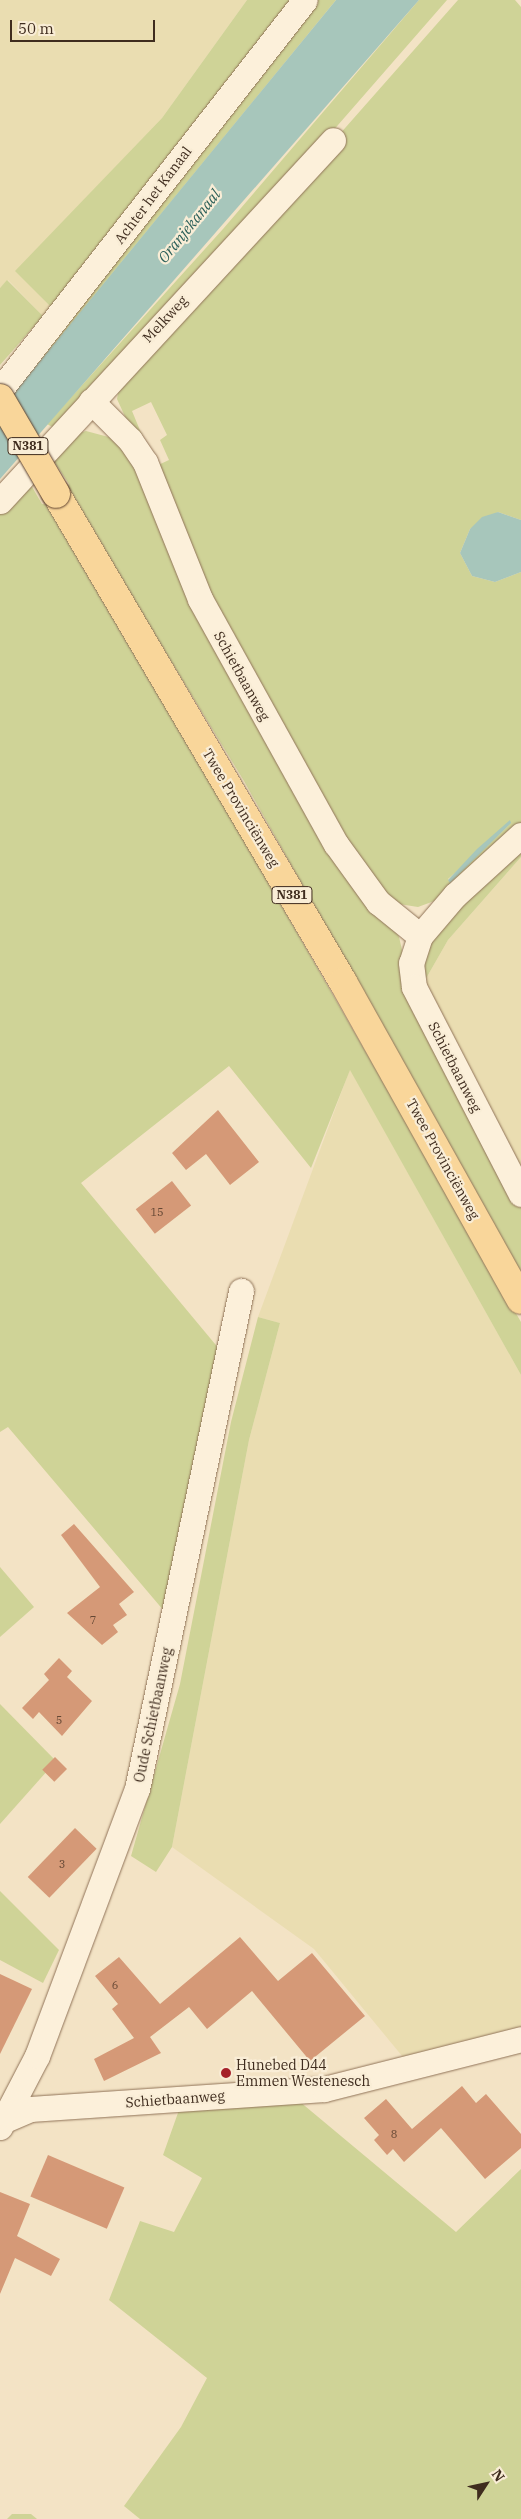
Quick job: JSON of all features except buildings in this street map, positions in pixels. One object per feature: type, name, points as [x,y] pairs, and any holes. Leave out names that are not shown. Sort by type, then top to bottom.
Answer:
[{"type":"main road","name":"Twee Provinciënweg","points":[[0,398],[343,982],[521,1300]]},
{"type":"street","name":"Achter het Kanaal","points":[[0,390],[305,0]]},
{"type":"street","name":"Melkweg","points":[[0,501],[90,401],[333,140]]},
{"type":"street","name":"Schietbaanweg","points":[[90,401],[130,440],[145,462],[200,599],[336,844],[378,902],[420,936]]},
{"type":"street","name":"Schietbaanweg","points":[[521,835],[455,896],[420,936],[412,963],[414,987],[521,1194]]},
{"type":"street","name":"Oude Schietbaanweg","points":[[2,2123],[37,2056],[137,1789],[241,1292]]},
{"type":"street","name":"Schietbaanweg","points":[[2,2123],[30,2109],[324,2089],[521,2039]]},
{"type":"shaded area","points":[[0,0],[247,0],[162,118],[16,271],[51,307],[43,316],[8,280],[0,288]]},
{"type":"shaded area","points":[[521,857],[521,1170],[424,982],[448,940]]},
{"type":"shaded area","points":[[350,1069],[521,1375],[521,2034],[407,2062],[314,1949],[172,1847],[249,1440],[280,1323],[258,1317]]},
{"type":"green space","points":[[247,0],[296,0],[51,307],[15,271],[162,118]]},
{"type":"green space","points":[[310,0],[336,0],[16,391],[12,385]]},
{"type":"green space","points":[[419,0],[447,0],[304,164],[54,428],[47,424],[223,229]]},
{"type":"green space","points":[[458,0],[515,0],[521,7],[521,520],[498,512],[470,529],[460,553],[472,576],[495,582],[521,572],[521,827],[437,900],[418,907],[399,904],[377,889],[239,661],[156,466],[169,460],[160,440],[167,435],[151,402],[132,411],[144,440],[128,423],[117,399],[120,383]],"holes":[[[511,823],[450,882],[448,879]]]},
{"type":"green space","points":[[7,280],[43,316],[0,365],[0,288]]},
{"type":"green space","points":[[86,431],[116,439],[153,488],[399,937],[403,954],[521,1203],[521,1275],[244,781],[66,489],[69,484],[50,455],[69,436]]},
{"type":"green space","points":[[28,480],[42,504],[51,505],[521,1322],[521,1375],[350,1070],[311,1168],[229,1066],[81,1183],[225,1356],[170,1618],[8,1427],[0,1432],[0,513]]},
{"type":"green space","points":[[521,840],[521,857],[448,940],[424,982],[424,955],[437,931]]},
{"type":"green space","points":[[258,1317],[280,1323],[249,1440],[172,1847],[156,1872],[131,1856],[180,1684],[231,1422]]},
{"type":"green space","points":[[0,1567],[34,1607],[0,1637]]},
{"type":"green space","points":[[0,1704],[56,1761],[0,1824]]},
{"type":"green space","points":[[0,1891],[59,1950],[43,1983],[0,1960]]},
{"type":"green space","points":[[299,2101],[456,2232],[521,2169],[521,2519],[140,2519],[124,2506],[181,2427],[207,2378],[109,2300],[140,2221],[174,2232],[202,2178],[163,2155],[179,2110]]},
{"type":"green space","points":[[12,2514],[31,2514],[37,2519],[7,2519]]},
{"type":"water","name":"Oranjekanaal","points":[[336,0],[419,0],[0,479],[0,410]]},
{"type":"water","points":[[498,512],[521,520],[521,572],[495,582],[472,576],[460,553],[470,529],[482,517]]},
{"type":"water","points":[[510,820],[511,823],[450,883],[448,880],[477,849]]},
{"type":"place","name":"Hunebed D44 Emmen Westenesch","points":[[226,2073]]}]
